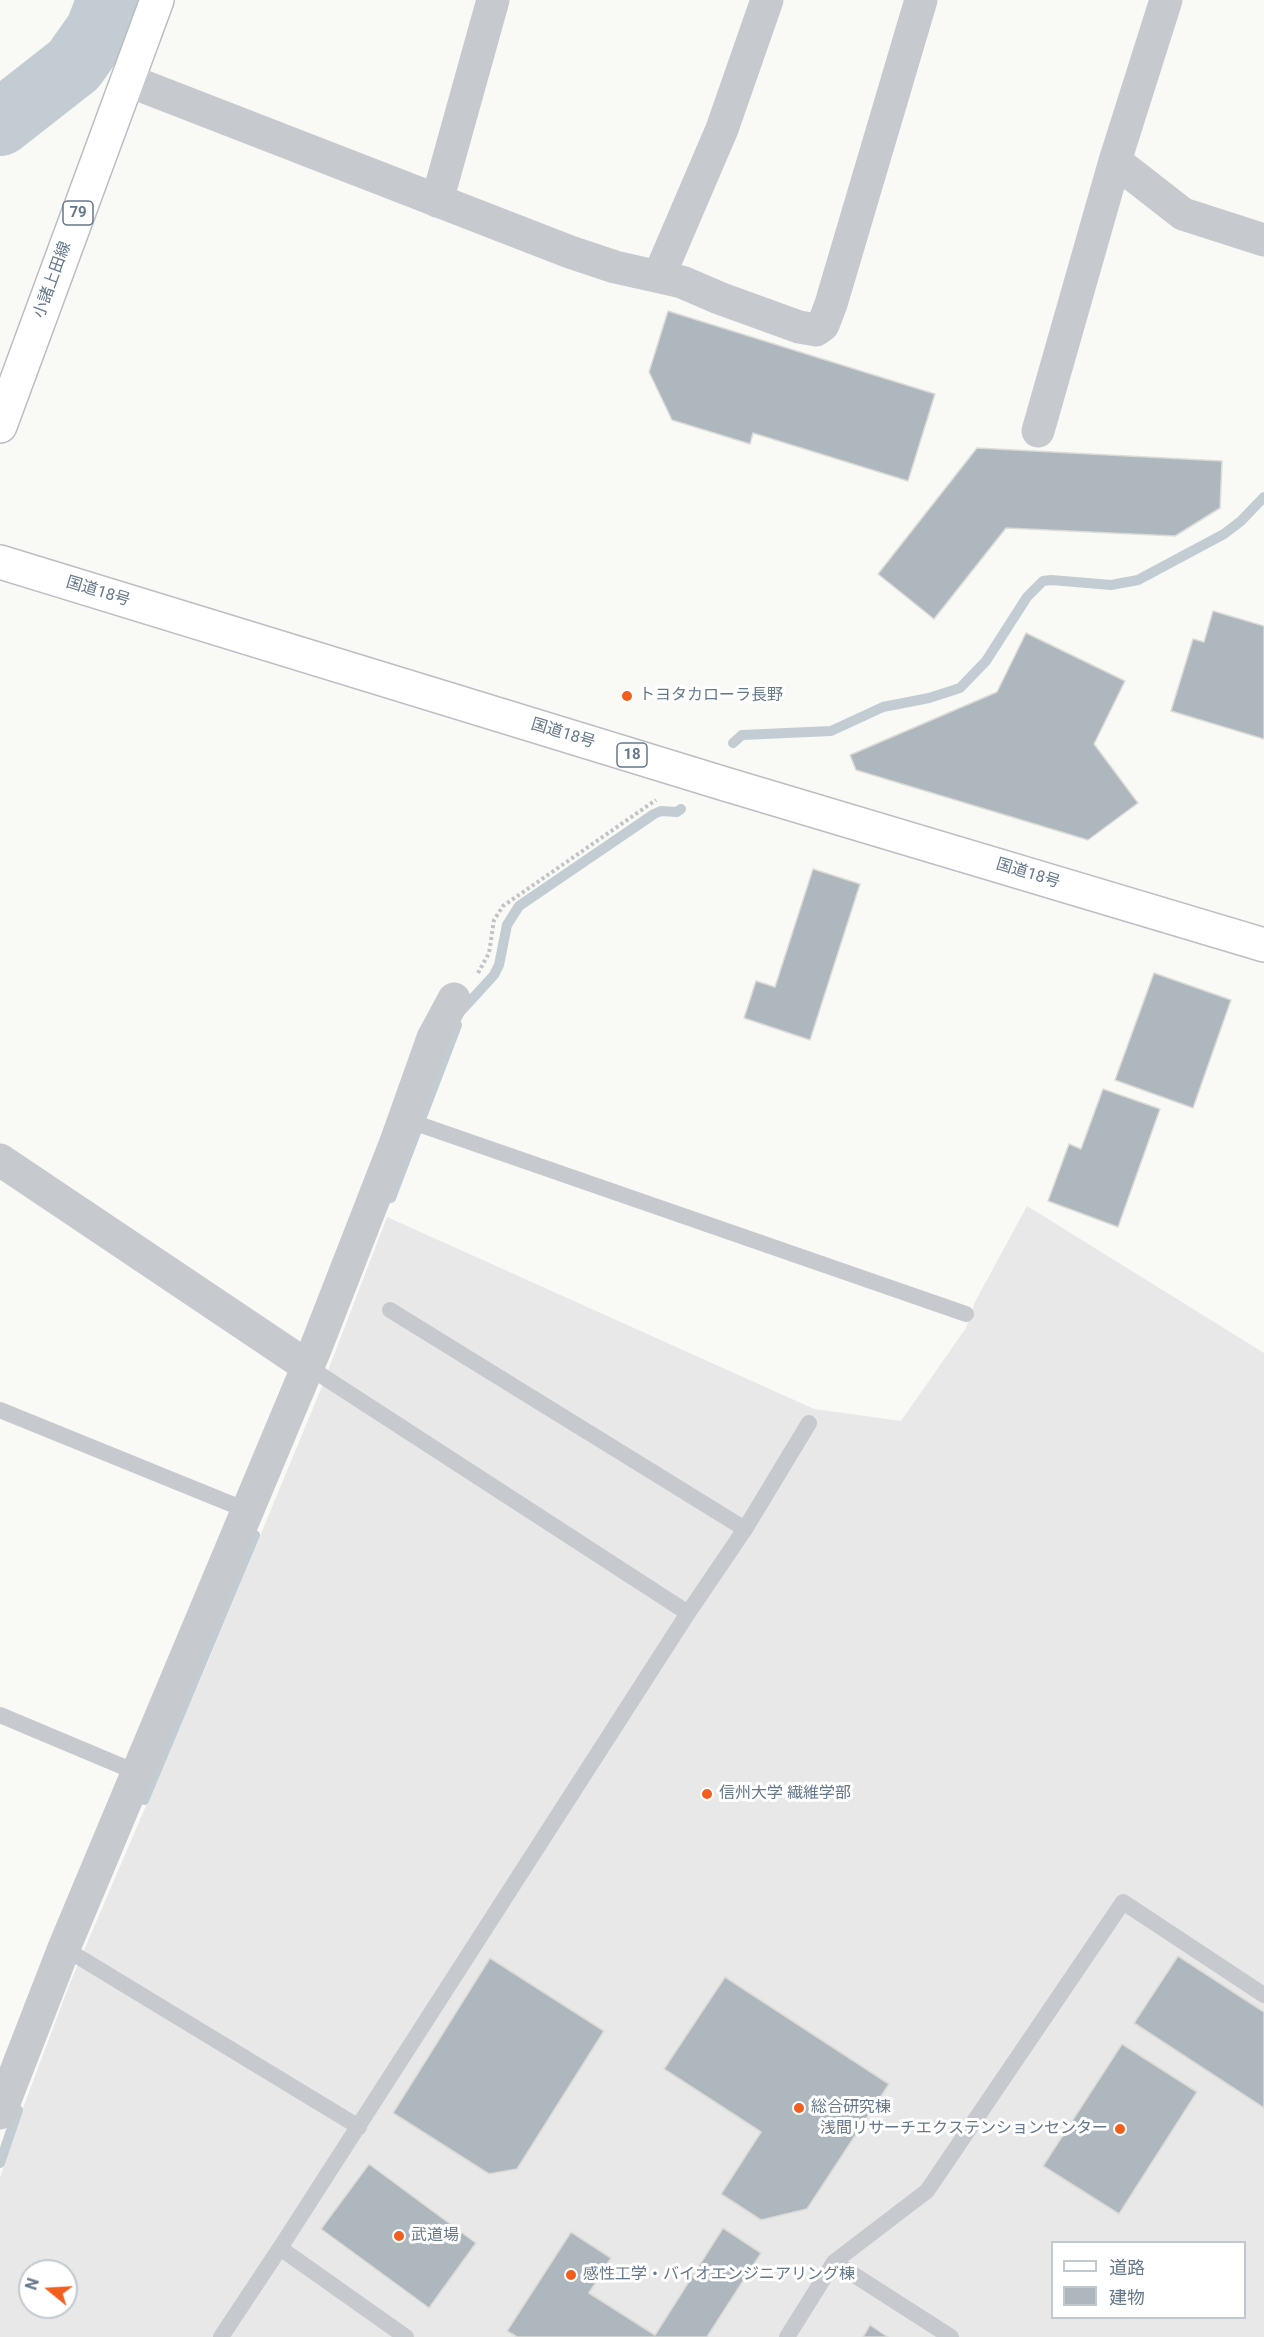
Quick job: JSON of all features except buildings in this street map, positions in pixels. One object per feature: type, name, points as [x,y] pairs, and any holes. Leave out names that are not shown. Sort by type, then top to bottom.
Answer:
[{"type":"main road","name":"小諸上田線","points":[[0,426],[157,0]]},
{"type":"main road","name":"国道18号","points":[[0,562],[693,774],[1264,945]]},
{"type":"street","points":[[436,201],[493,0]]},
{"type":"street","points":[[659,276],[722,129],[767,0]]},
{"type":"street","points":[[127,80],[586,258],[682,282],[799,327],[816,330],[823,325],[921,0]]},
{"type":"street","points":[[1038,431],[1115,161],[1166,0]]},
{"type":"street","points":[[1115,161],[1183,214],[1264,240]]},
{"type":"street","points":[[0,2113],[73,1954],[138,1773],[246,1510],[316,1372],[414,1122],[433,1038],[454,999]]},
{"type":"street","points":[[0,1160],[316,1372]]},
{"type":"lane","points":[[414,1122],[966,1314]]},
{"type":"lane","points":[[390,1310],[746,1529]]},
{"type":"lane","points":[[316,1372],[688,1613]]},
{"type":"lane","points":[[0,1410],[246,1510]]},
{"type":"lane","points":[[221,2337],[359,2127],[688,1613],[746,1529],[809,1424]]},
{"type":"lane","points":[[0,1715],[138,1773]]},
{"type":"lane","points":[[787,2337],[834,2262],[927,2191],[1124,1902],[1264,1995]]},
{"type":"lane","points":[[73,1954],[359,2127]]},
{"type":"lane","points":[[280,2247],[406,2337]]},
{"type":"lane","points":[[834,2262],[951,2337]]},
{"type":"path","points":[[454,999],[482,970],[489,953],[494,920],[503,906],[693,774]]},
{"type":"shaded area","name":"信州大学 繊維学部","points":[[1027,1206],[1264,1353],[1264,2337],[0,2337],[0,2178],[23,2108],[70,1983],[209,1659],[321,1389],[387,1217],[814,1409],[901,1421],[966,1328],[975,1302]]},
{"type":"waterway","points":[[0,123],[74,65],[98,31],[110,0]]},
{"type":"waterway","points":[[733,743],[742,735],[831,731],[883,707],[929,698],[960,688],[986,661],[1027,597],[1043,581],[1111,585],[1138,580],[1224,534],[1241,521],[1264,497]]},
{"type":"waterway","points":[[462,1010],[494,975],[499,965],[507,925],[519,906],[654,814],[661,811],[677,812],[681,809]]},
{"type":"waterway","points":[[391,1198],[457,1025]]},
{"type":"waterway","points":[[144,1800],[255,1535]]},
{"type":"waterway","points":[[0,2163],[18,2110]]},
{"type":"place","name":"トヨタカローラ長野","points":[[627,696]]},
{"type":"place","name":"信州大学 繊維学部","points":[[707,1794]]},
{"type":"place","name":"総合研究棟","points":[[799,2108]]},
{"type":"place","name":"浅間リサーチエクステンションセンター","points":[[1120,2129]]},
{"type":"place","name":"武道場","points":[[399,2236]]},
{"type":"place","name":"感性工学・バイオエンジニアリング棟","points":[[571,2275]]}]
